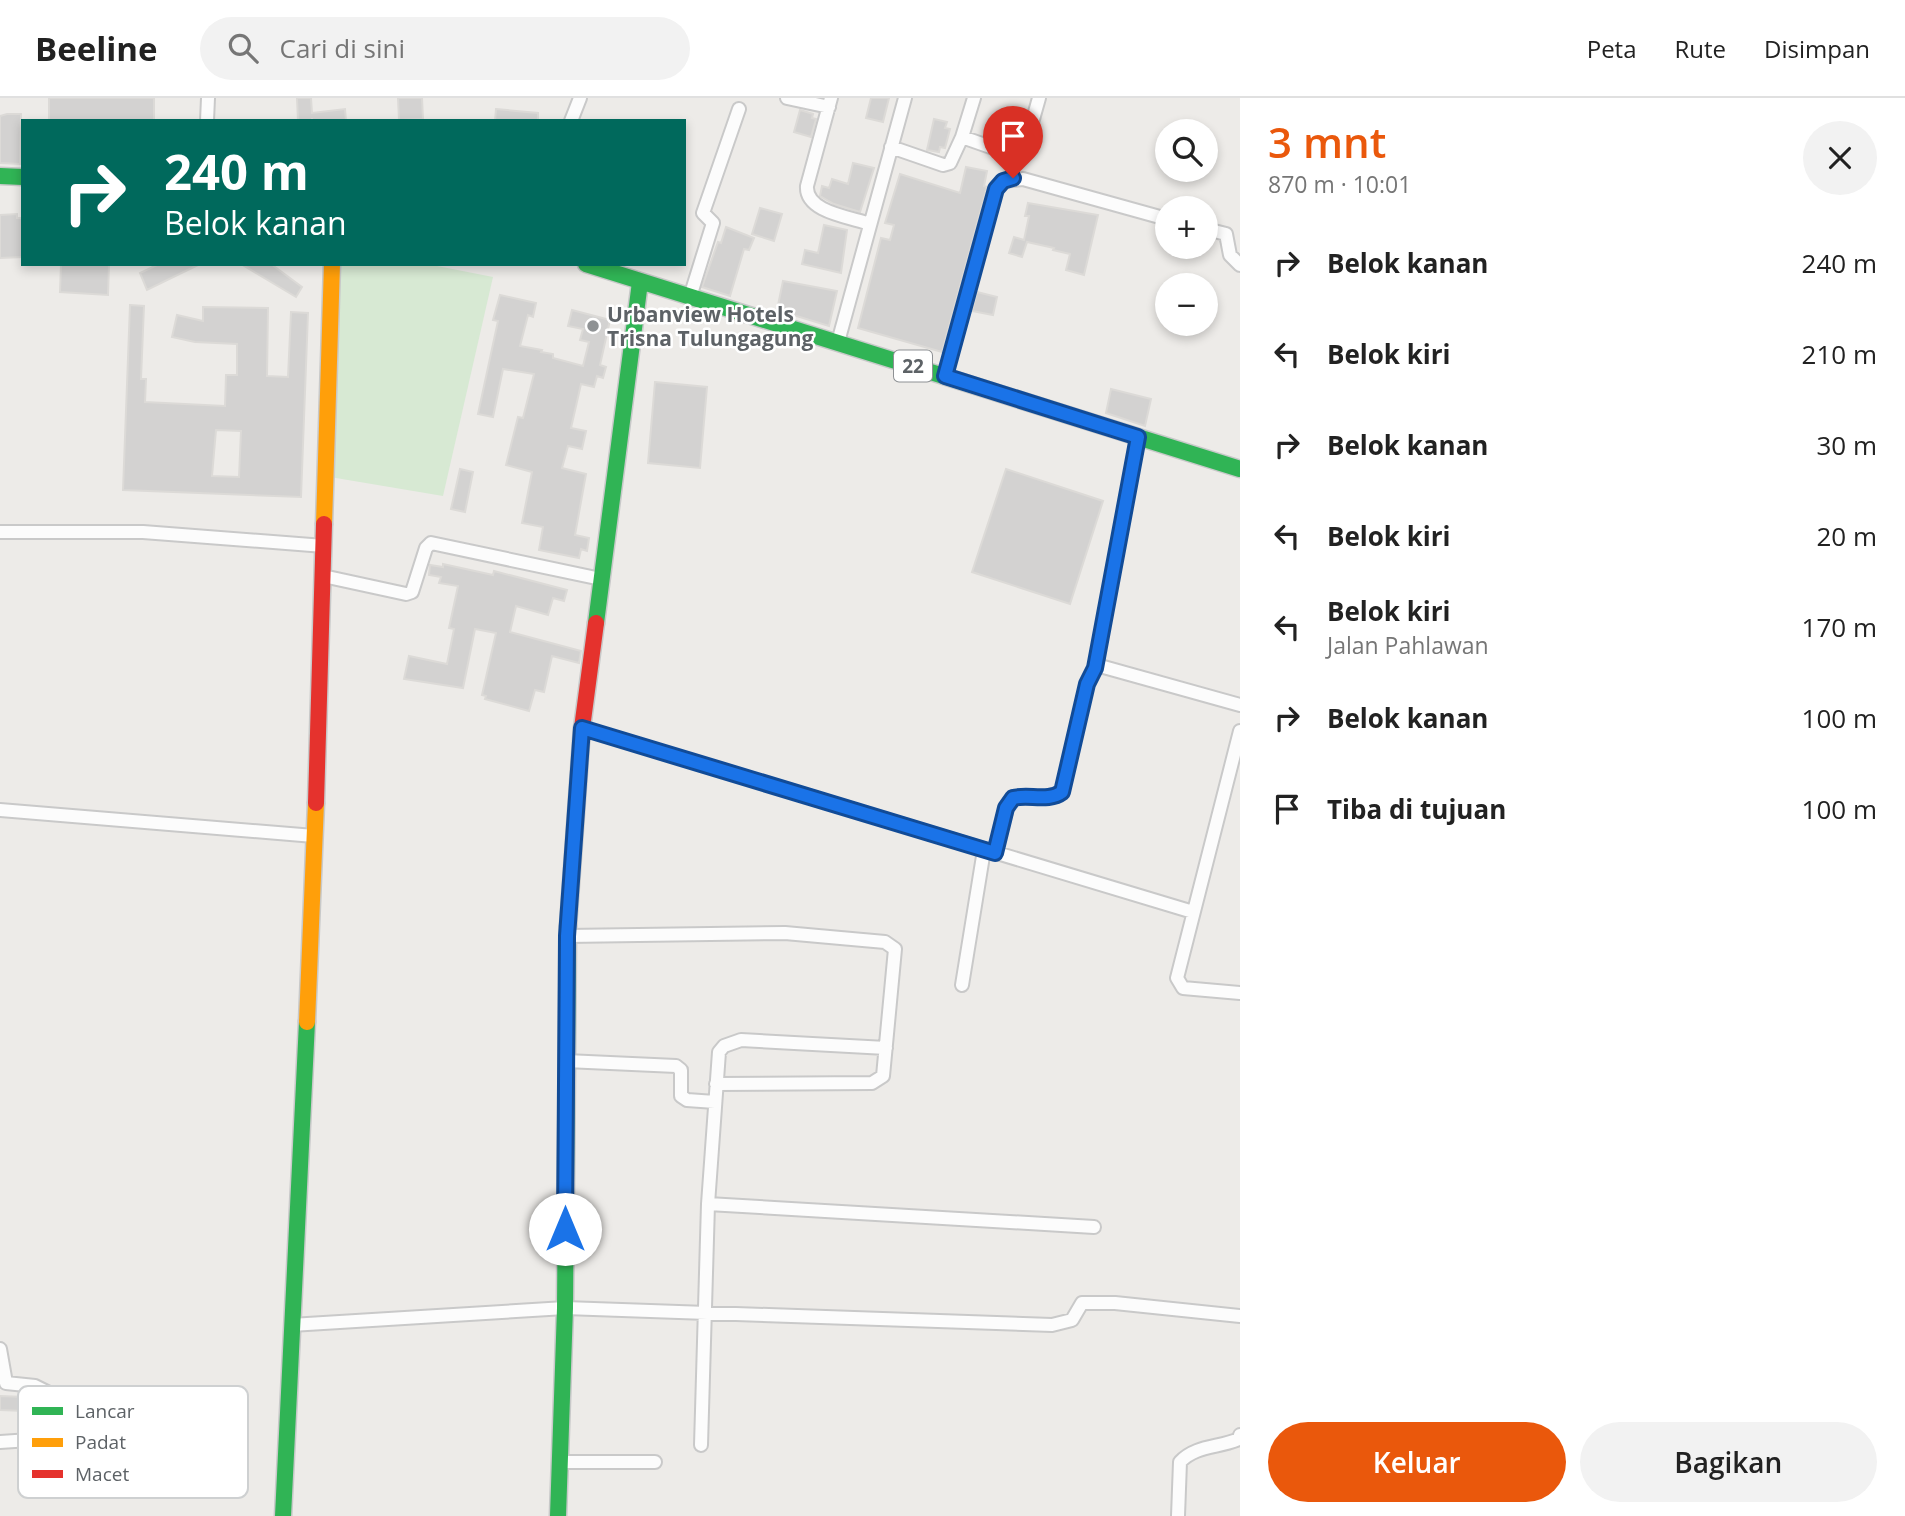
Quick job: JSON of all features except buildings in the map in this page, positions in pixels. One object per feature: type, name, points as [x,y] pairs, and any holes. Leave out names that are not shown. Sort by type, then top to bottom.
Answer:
[{"type":"main road","points":[[0,176],[21,177]]},
{"type":"main road","points":[[283,1516],[314,836],[332,266]]},
{"type":"main road","name":"22","points":[[592,266],[1240,470]]},
{"type":"main road","points":[[558,1516],[565,1308],[567,936],[582,728],[640,282]]},
{"type":"street","points":[[207,119],[208,98]]},
{"type":"street","points":[[572,119],[580,98]]},
{"type":"street","points":[[787,98],[830,103],[807,186],[807,197],[815,205],[870,224]]},
{"type":"street","points":[[838,342],[905,98]]},
{"type":"street","points":[[891,147],[943,164],[954,159],[974,98]]},
{"type":"street","points":[[962,137],[1022,158],[1039,98]]},
{"type":"street","points":[[690,297],[713,223],[704,213],[740,108]]},
{"type":"street","points":[[945,376],[996,189],[1003,181],[1023,179],[1155,216]]},
{"type":"street","points":[[1218,232],[1226,234],[1230,255],[1240,265]]},
{"type":"street","points":[[961,985],[990,851],[1006,808],[1013,798],[1058,796],[1062,792],[1087,684],[1095,668],[1138,437]]},
{"type":"street","points":[[0,532],[143,532],[324,546]]},
{"type":"street","points":[[323,576],[406,594],[412,592],[426,548],[431,543],[601,579]]},
{"type":"street","points":[[1095,668],[1100,666],[1240,705]]},
{"type":"street","points":[[582,728],[1193,912]]},
{"type":"street","points":[[1240,731],[1193,912],[1178,982],[1183,988],[1240,993]]},
{"type":"street","points":[[0,810],[314,836]]},
{"type":"street","points":[[567,936],[785,933],[885,942],[893,946],[895,953],[883,1076],[872,1083],[716,1084]]},
{"type":"street","points":[[701,1445],[708,1204],[719,1052],[724,1046],[741,1040],[886,1048]]},
{"type":"street","points":[[566,1061],[676,1066],[681,1070],[681,1096],[687,1100],[715,1101]]},
{"type":"street","points":[[708,1204],[1094,1227]]},
{"type":"street","points":[[291,1325],[565,1308],[1058,1325],[1072,1320],[1082,1303],[1115,1303],[1240,1316]]},
{"type":"street","points":[[0,1349],[6,1382],[35,1386]]},
{"type":"street","points":[[1178,1516],[1180,1462],[1196,1450],[1227,1444],[1239,1439],[1240,1435]]},
{"type":"street","points":[[0,1443],[18,1441]]},
{"type":"street","points":[[560,1462],[655,1462]]},
{"type":"green space","points":[[339,266],[437,266],[493,277],[443,496],[330,477]]},
{"type":"traffic: fast","points":[[0,176],[21,177]]},
{"type":"traffic: fast","points":[[592,266],[1240,469]]},
{"type":"traffic: fast","points":[[596,623],[640,282]]},
{"type":"traffic: fast","points":[[558,1516],[565,1308],[568,926]]},
{"type":"traffic: fast","points":[[283,1516],[307,1022]]},
{"type":"traffic: slow","points":[[324,524],[332,266]]},
{"type":"traffic: slow","points":[[307,1022],[316,803]]},
{"type":"traffic: jam","points":[[316,803],[324,524]]},
{"type":"traffic: jam","points":[[568,926],[582,728],[596,623]]},
{"type":"place","name":"Urbanview Hotels Trisna Tulungagung","points":[[593,326]]},
{"type":"route","points":[[565,1229],[567,936],[582,728],[995,853],[1006,808],[1013,798],[1058,796],[1062,792],[1087,684],[1095,668],[1138,437],[945,376],[996,189],[1003,181],[1013,178]]}]
